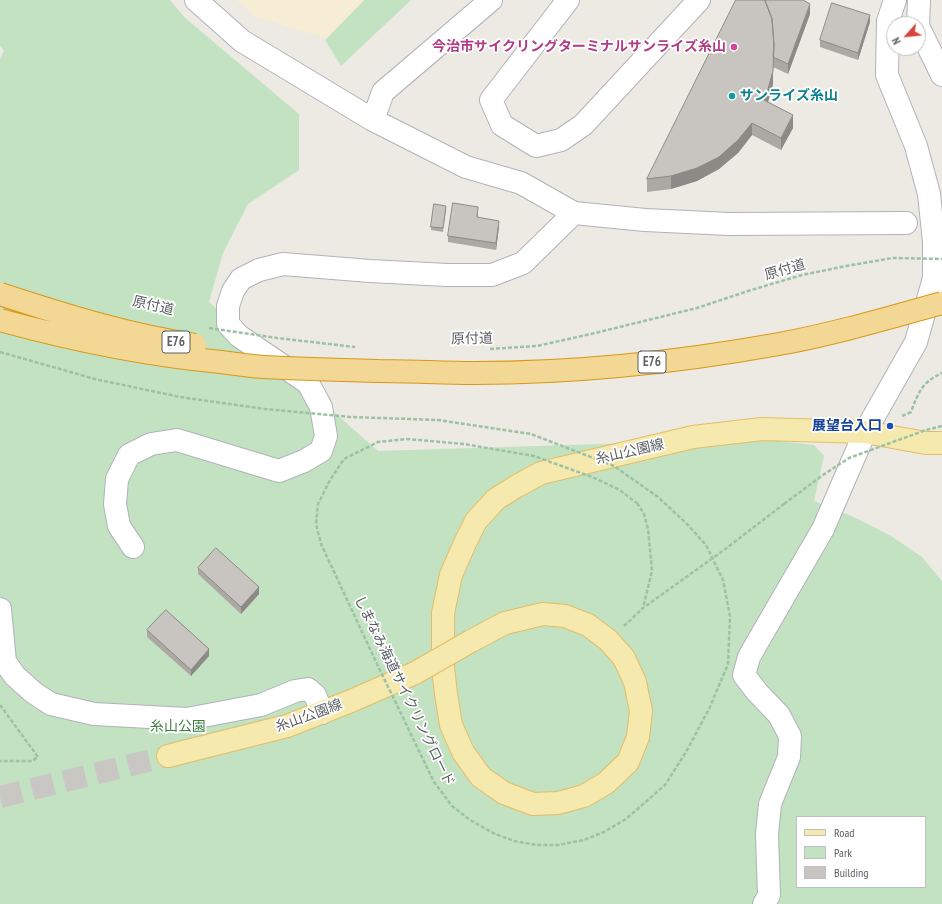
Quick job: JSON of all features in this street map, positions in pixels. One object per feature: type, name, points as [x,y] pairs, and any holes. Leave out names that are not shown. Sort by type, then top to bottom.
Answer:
[{"type":"highway","name":"E76","points":[[0,294],[116,329],[174,342],[356,370]]},
{"type":"highway","name":"E76","points":[[0,320],[45,332],[119,348],[192,360],[263,367],[476,373],[550,370],[639,363],[781,344],[863,325],[942,303]]},
{"type":"main road","name":"糸山公園線","points":[[168,756],[287,726],[322,713],[415,672],[471,641],[505,623],[543,614],[566,616],[588,625],[608,640],[624,658],[635,682],[641,711],[638,738],[628,762],[606,783],[584,796],[558,803],[533,804],[504,793],[481,777],[463,752],[451,725],[443,668],[443,613],[451,575],[465,543],[476,521],[496,499],[541,473],[693,437],[762,429],[865,432],[926,443],[942,443]]},
{"type":"street","points":[[196,0],[242,41],[373,120],[466,167],[521,183],[574,213],[645,220],[729,224],[906,223]]},
{"type":"street","points":[[373,120],[383,92],[490,0]]},
{"type":"street","points":[[568,0],[491,100],[502,125],[536,146],[561,140],[583,125],[699,0]]},
{"type":"street","points":[[764,904],[769,895],[767,834],[770,804],[788,757],[790,736],[780,715],[757,692],[744,675],[750,656],[823,529],[865,432],[916,342],[934,278],[934,242],[930,194],[916,146],[887,75],[888,21],[895,0]]},
{"type":"street","points":[[919,0],[918,26],[942,75]]},
{"type":"street","points":[[133,547],[118,526],[115,504],[117,479],[129,456],[150,444],[177,440],[279,471],[304,461],[321,451],[326,436],[321,407],[308,383],[239,336],[228,324],[228,306],[232,290],[242,279],[259,270],[283,264],[370,271],[447,275],[492,275],[523,263],[574,213]]},
{"type":"street","points":[[0,609],[6,662],[15,676],[34,693],[51,704],[94,714],[187,719],[261,705],[295,691],[308,689],[315,696],[322,713]]},
{"type":"path","name":"原付道","points":[[487,350],[537,346],[591,334],[697,308],[802,275],[846,266],[893,258],[942,259]]},
{"type":"path","points":[[202,327],[277,338],[356,347]]},
{"type":"path","name":"しまなみ海道サイクリングロード","points":[[0,352],[95,379],[180,397],[265,409],[352,417],[438,420],[531,434],[614,466],[658,497],[686,523],[706,545],[722,580],[730,616],[728,664],[710,707],[686,752],[664,785],[626,819],[604,832],[584,840],[558,845],[537,845],[514,841],[494,833],[470,820],[452,806],[434,782],[321,544],[316,524],[318,504],[330,480],[344,459],[378,442],[407,440],[464,444],[534,456],[592,477],[618,488],[637,503],[644,514],[648,530],[652,571],[643,608]]},
{"type":"path","points":[[608,640],[643,608],[724,550],[823,475],[849,458],[926,430],[942,426]]},
{"type":"path","points":[[0,705],[38,757],[32,761],[0,760]]},
{"type":"green space","name":"糸山公園","points":[[0,0],[170,0],[184,17],[299,114],[299,170],[248,204],[223,253],[209,302],[378,451],[760,439],[814,445],[824,456],[814,501],[854,517],[891,536],[922,557],[942,581],[942,904],[0,904],[0,58],[4,51],[0,46]]},
{"type":"green space","points":[[364,0],[411,0],[341,66],[325,40]]},
{"type":"sand","points":[[237,0],[364,0],[327,38],[254,16]]},
{"type":"building","name":"サンライズ糸山","points":[[736,0],[765,0],[772,19],[774,45],[773,71],[764,100],[793,115],[781,138],[752,123],[738,140],[719,157],[697,168],[671,176],[647,179]]},
{"type":"building","points":[[765,0],[803,0],[810,4],[788,64],[773,57],[774,45],[772,19]]},
{"type":"building","points":[[832,3],[870,15],[858,53],[820,40]]},
{"type":"building","points":[[453,203],[478,207],[477,217],[499,221],[496,243],[448,236]]},
{"type":"building","points":[[434,204],[446,206],[443,228],[431,227]]},
{"type":"building","points":[[216,548],[259,587],[241,607],[198,568]]},
{"type":"building","points":[[166,610],[209,649],[191,670],[147,630]]},
{"type":"tunnel","points":[[0,797],[168,756]]},
{"type":"place","name":"今治市サイクリングターミナルサンライズ糸山","points":[[734,47]]},
{"type":"place","name":"サンライズ糸山","points":[[732,96]]},
{"type":"place","name":"展望台入口","points":[[890,426]]}]
